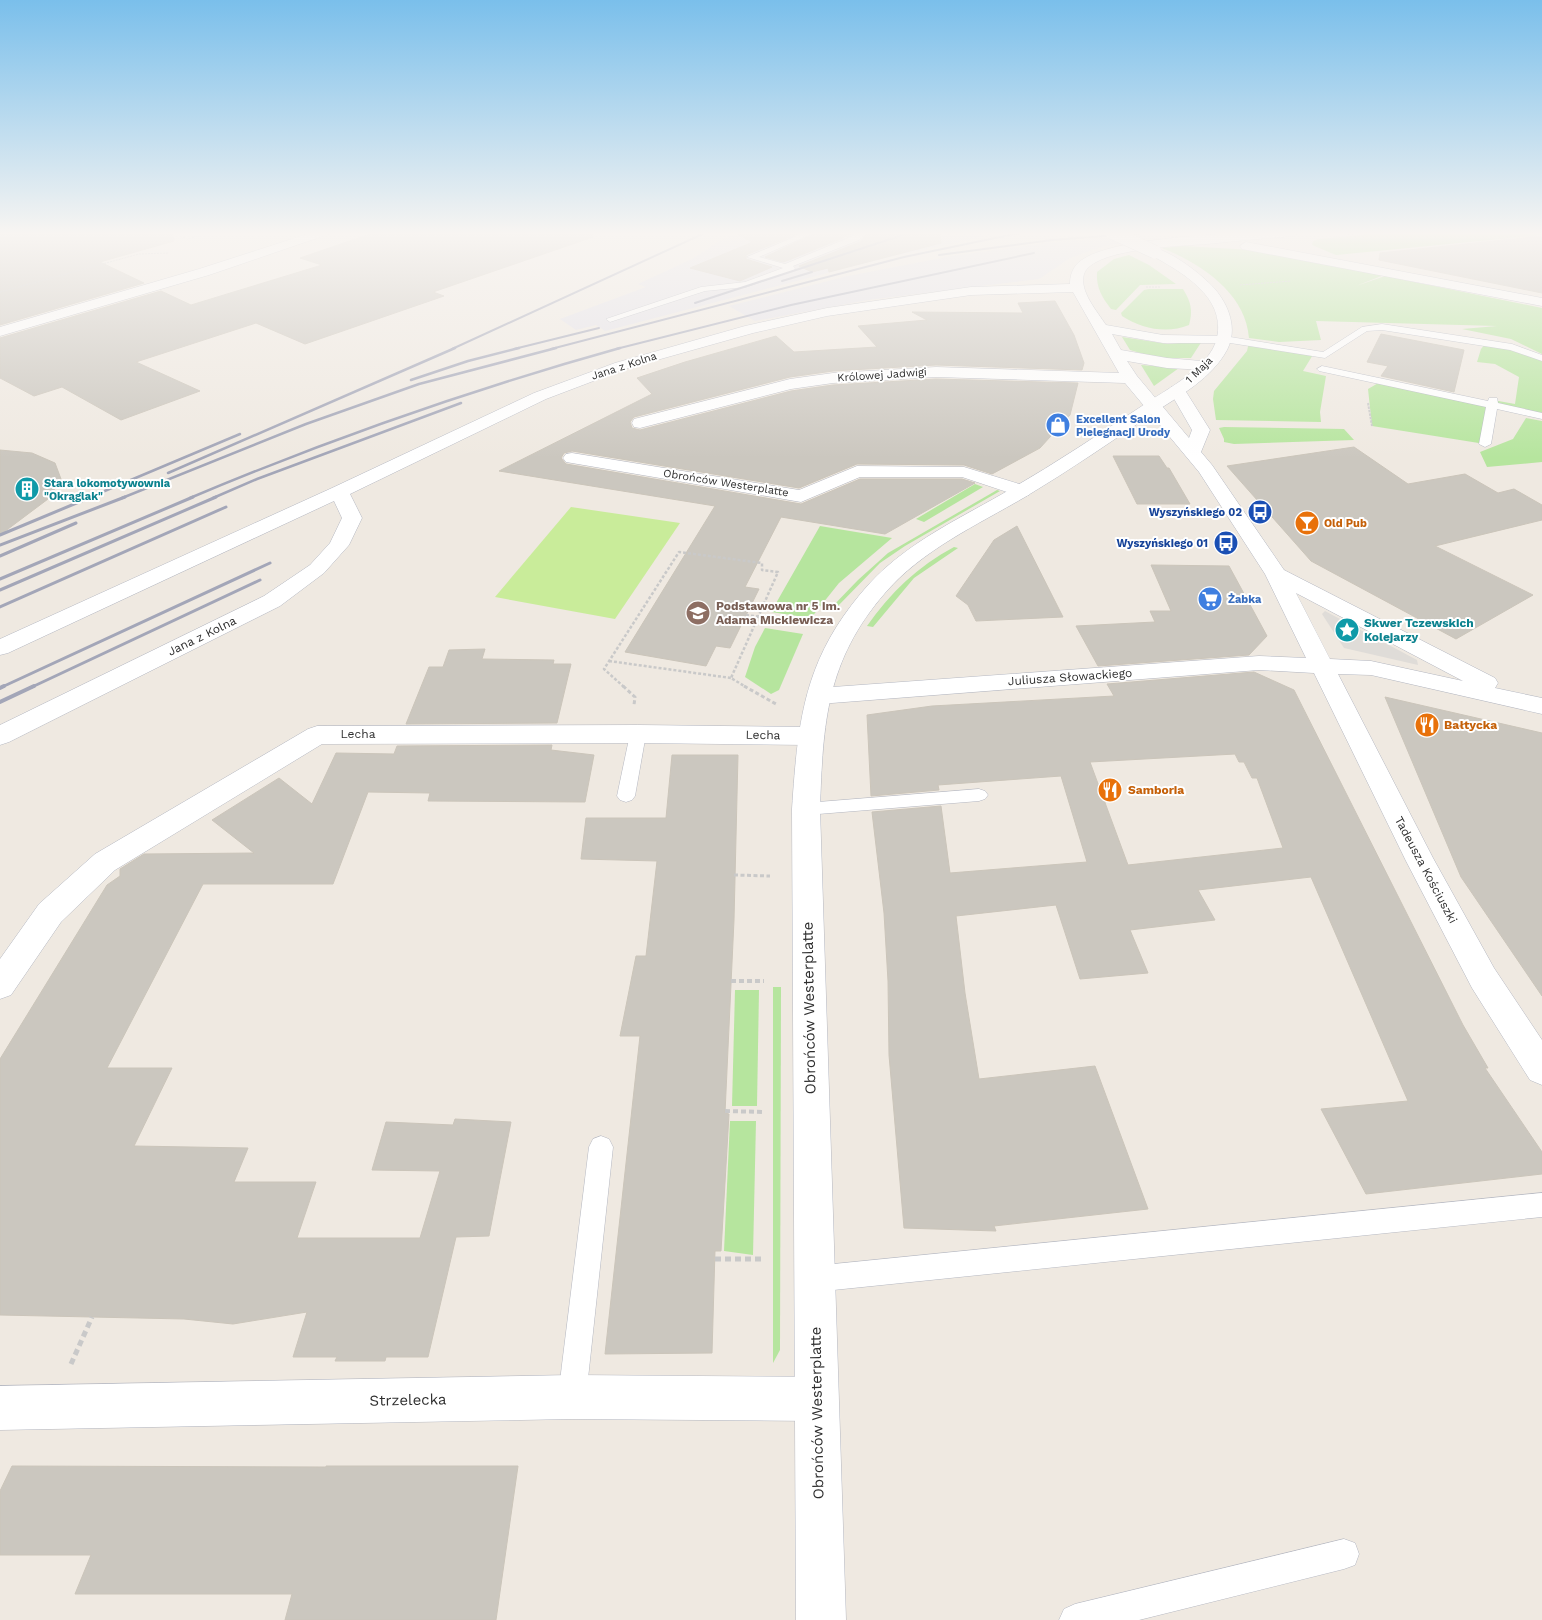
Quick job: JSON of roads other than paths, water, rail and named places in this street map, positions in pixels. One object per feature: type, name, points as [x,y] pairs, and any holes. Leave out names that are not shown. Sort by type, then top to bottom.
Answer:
[{"type":"street","points":[[0,332],[83,308]]},
{"type":"street","name":"Jana z Kolna","points":[[0,648],[339,492],[540,396],[620,366],[750,329],[827,312],[857,308]]},
{"type":"street","points":[[1088,308],[1130,378],[1153,406]]},
{"type":"street","points":[[1100,328],[1163,339],[1224,339],[1225,319],[1221,308]]},
{"type":"street","name":"1 Maja","points":[[1153,406],[1177,390],[1207,365],[1224,339]]},
{"type":"street","points":[[1116,354],[1167,363],[1207,365]]},
{"type":"street","name":"Królowej Jadwigi","points":[[640,424],[790,384],[833,378],[936,372],[1130,378]]},
{"type":"street","points":[[1177,390],[1201,430],[1192,453]]},
{"type":"street","name":"Tadeusza Kościuszki","points":[[1153,406],[1206,469],[1276,574],[1420,861],[1483,978],[1542,1069]]},
{"type":"street","name":"Obrońców Westerplatte","points":[[821,1620],[806,809],[809,736],[819,696],[832,651],[852,620],[896,570],[934,543],[1091,448],[1153,406]]},
{"type":"street","name":"Obrońców Westerplatte","points":[[572,458],[801,496],[857,471],[964,472],[1022,491]]},
{"type":"street","name":"Jana z Kolna","points":[[0,736],[272,601],[318,569],[340,544],[352,518],[339,492]]},
{"type":"street","points":[[1276,574],[1531,703]]},
{"type":"street","name":"Juliusza Słowackiego","points":[[819,696],[1260,663],[1371,668],[1531,703]]},
{"type":"street","name":"Lecha","points":[[0,986],[50,913],[106,862],[317,735],[635,723],[809,736]]},
{"type":"street","name":"Strzelecka","points":[[0,1408],[572,1397],[816,1399]]},
{"type":"lane","points":[[610,319],[646,308]]},
{"type":"lane","points":[[1224,339],[1325,355],[1365,329],[1382,328],[1512,347],[1542,358]]},
{"type":"lane","points":[[1322,369],[1492,403],[1542,416]]},
{"type":"lane","points":[[1485,444],[1492,403]]},
{"type":"lane","points":[[626,796],[635,723]]},
{"type":"lane","points":[[806,809],[979,795]]},
{"type":"lane","points":[[572,1397],[601,1147]]},
{"type":"lane","points":[[814,1279],[1542,1205]]},
{"type":"lane","points":[[1075,1620],[1344,1554]]},
{"type":"railway","points":[[452,349],[542,308]]},
{"type":"railway","points":[[551,349],[710,308]]},
{"type":"railway","points":[[616,349],[781,308]]},
{"type":"railway","points":[[514,349],[599,328]]},
{"type":"railway","points":[[168,473],[455,348]]},
{"type":"railway","points":[[411,380],[468,361],[519,348]]},
{"type":"railway","points":[[122,498],[306,424],[419,384],[556,348]]},
{"type":"railway","points":[[190,498],[296,455],[402,416],[510,380],[620,348]]},
{"type":"railway","points":[[213,498],[257,479],[461,403]]},
{"type":"railway","points":[[88,498],[240,434]]},
{"type":"railway","points":[[0,535],[91,497]]},
{"type":"railway","points":[[0,545],[125,497]]},
{"type":"railway","points":[[0,579],[193,497]]},
{"type":"railway","points":[[0,590],[216,497]]},
{"type":"railway","points":[[0,607],[226,507]]},
{"type":"railway","points":[[0,556],[76,523]]},
{"type":"railway","points":[[2,687],[270,563]]},
{"type":"railway","points":[[32,687],[260,580]]},
{"type":"railway","points":[[0,702],[34,686]]},
{"type":"place","name":"Excellent Salon Pielegnacji Urody","points":[[1058,425]]},
{"type":"place","name":"Stara lokomotywownia \"Okrąglak\"","points":[[27,489]]},
{"type":"place","name":"Wyszyńskiego 02","points":[[1260,512]]},
{"type":"place","name":"Old Pub","points":[[1307,523]]},
{"type":"place","name":"Wyszyńskiego 01","points":[[1226,543]]},
{"type":"place","name":"Żabka","points":[[1210,599]]},
{"type":"place","name":"Podstawowa nr 5 im. Adama Mickiewicza","points":[[698,613]]},
{"type":"place","name":"Skwer Tczewskich Kolejarzy","points":[[1347,630]]},
{"type":"place","name":"Bałtycka","points":[[1427,725]]},
{"type":"place","name":"Samboria","points":[[1110,790]]}]
